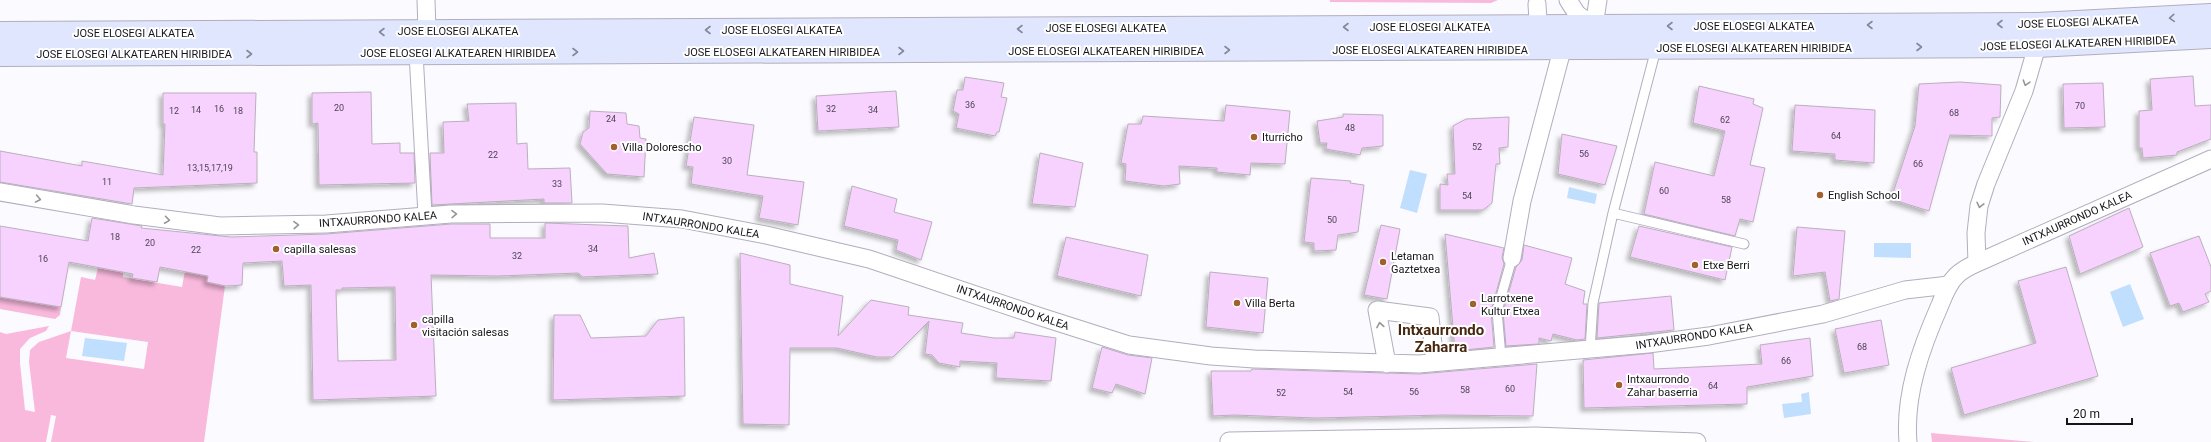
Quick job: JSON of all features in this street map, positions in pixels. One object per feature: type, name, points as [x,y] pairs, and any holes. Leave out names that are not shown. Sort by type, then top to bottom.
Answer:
[{"type":"main road","name":"JOSE ELOSEGI ALKATEA","points":[[0,34],[2038,24],[2211,15]]},
{"type":"main road","name":"JOSE ELOSEGI ALKATEAREN HIRIBIDEA","points":[[0,55],[1562,50],[2038,46],[2211,36]]},
{"type":"street","points":[[426,0],[427,31]]},
{"type":"street","points":[[1568,0],[1577,14],[1594,26],[1598,0]]},
{"type":"street","points":[[1512,258],[1522,201],[1562,50],[1545,41],[1538,26],[1539,2]]},
{"type":"street","points":[[1511,26],[1539,2]]},
{"type":"street","points":[[1977,263],[1976,233],[1979,206],[1986,184],[2024,91],[2038,46]]},
{"type":"street","points":[[416,53],[425,215]]},
{"type":"street","name":"INTXAURRONDO KALEA","points":[[1908,442],[1908,416],[1916,367],[1934,319],[1949,285],[1956,276],[1977,263],[2211,159]]},
{"type":"street","name":"INTXAURRONDO KALEA","points":[[0,192],[134,215],[220,226],[326,224],[425,215],[602,213],[682,219],[766,235],[869,259],[1129,345],[1211,356],[1387,364],[1501,358],[1590,350],[1709,336],[1823,314],[1904,290],[1949,285]]},
{"type":"street","points":[[1387,364],[1377,310],[1430,317],[1435,362]]},
{"type":"street","points":[[1229,441],[1535,436],[1697,442]]},
{"type":"lane","points":[[1590,350],[1593,303],[1613,213],[1656,49]]},
{"type":"lane","points":[[1613,213],[1744,244]]},
{"type":"lane","points":[[1501,358],[1497,311],[1512,258]]},
{"type":"shaded area","points":[[1330,0],[1498,0],[1491,3],[1330,2]]},
{"type":"shaded area","points":[[98,268],[123,272],[123,277],[182,287],[185,271],[208,276],[207,282],[225,286],[204,442],[51,442],[56,416],[51,415],[46,442],[0,442],[0,332],[6,334],[49,326],[46,331],[30,338],[20,349],[25,410],[35,412],[29,362],[30,350],[39,342],[71,331],[81,277],[95,280]],"holes":[[[71,331],[148,342],[144,369],[66,358]]]},
{"type":"shaded area","points":[[0,297],[61,307],[60,315],[55,319],[0,309]]},
{"type":"shaded area","points":[[1931,433],[2034,442],[1932,442]]},
{"type":"water","points":[[1410,170],[1427,174],[1417,213],[1400,208]]},
{"type":"water","points":[[1569,187],[1597,194],[1595,204],[1567,198]]},
{"type":"water","points":[[1874,243],[1911,243],[1911,258],[1874,257]]},
{"type":"water","points":[[2130,284],[2144,319],[2123,327],[2110,292]]},
{"type":"water","points":[[85,338],[127,343],[124,361],[82,356]]},
{"type":"water","points":[[1809,392],[1811,414],[1784,418],[1782,404],[1802,402],[1801,394]]},
{"type":"building","points":[[2193,76],[2195,106],[2211,105],[2211,139],[2177,152],[2177,155],[2143,158],[2142,148],[2139,148],[2139,111],[2152,110],[2150,79]]},
{"type":"building","points":[[965,77],[1004,83],[1001,97],[1007,98],[999,132],[997,132],[995,136],[956,128],[959,114],[953,111],[957,90],[963,90]]},
{"type":"building","points":[[1960,82],[2001,85],[2000,117],[1992,118],[1992,136],[1950,135],[1929,211],[1891,199],[1915,126],[1919,84]]},
{"type":"building","points":[[2103,83],[2105,127],[2064,128],[2063,84]]},
{"type":"building","points":[[1699,86],[1754,99],[1753,104],[1763,108],[1750,165],[1765,168],[1753,222],[1740,219],[1735,236],[1644,214],[1655,162],[1714,176],[1725,131],[1693,123]]},
{"type":"building","points":[[896,91],[899,127],[818,131],[816,96]]},
{"type":"building","points":[[371,92],[372,144],[400,143],[400,153],[414,153],[415,183],[319,185],[318,123],[312,124],[312,93]]},
{"type":"building","points":[[163,93],[256,93],[254,152],[257,152],[257,183],[134,188],[132,204],[0,182],[0,151],[82,166],[82,161],[163,175],[165,124],[163,124]]},
{"type":"building","points":[[516,103],[517,144],[527,143],[528,169],[570,168],[572,203],[544,203],[544,199],[432,205],[430,153],[444,153],[443,122],[469,121],[467,104]]},
{"type":"building","points":[[1226,105],[1290,111],[1285,164],[1251,163],[1250,175],[1217,172],[1217,168],[1179,166],[1180,184],[1164,186],[1125,181],[1126,164],[1121,163],[1128,124],[1141,124],[1143,116],[1224,121]]},
{"type":"building","name":"English School","points":[[1795,105],[1875,110],[1874,163],[1835,160],[1835,154],[1792,151]]},
{"type":"building","name":"Villa Dolorescho","points":[[590,111],[626,113],[627,124],[639,126],[640,138],[646,139],[644,177],[607,174],[580,144],[583,132],[589,128]]},
{"type":"building","points":[[1343,114],[1383,115],[1383,146],[1362,148],[1360,155],[1326,149],[1327,143],[1320,143],[1317,121],[1343,117]]},
{"type":"building","points":[[694,117],[754,125],[747,175],[804,182],[798,225],[759,218],[763,196],[691,184],[693,167],[686,166]]},
{"type":"building","points":[[1509,117],[1508,147],[1499,148],[1500,164],[1496,164],[1492,203],[1483,210],[1440,210],[1440,184],[1448,185],[1447,174],[1455,174],[1453,126],[1466,119]]},
{"type":"building","points":[[1562,134],[1617,146],[1605,185],[1558,174]]},
{"type":"building","points":[[1040,153],[1083,163],[1075,207],[1032,204]]},
{"type":"building","points":[[1311,178],[1351,181],[1350,183],[1364,185],[1358,232],[1338,235],[1336,250],[1314,251],[1314,243],[1304,242]]},
{"type":"building","points":[[852,186],[897,199],[894,212],[932,222],[921,260],[896,250],[898,240],[844,226]]},
{"type":"building","points":[[2129,208],[2143,247],[2080,274],[2069,236]]},
{"type":"building","points":[[92,218],[142,226],[141,228],[231,237],[326,234],[451,224],[490,224],[490,238],[545,238],[545,223],[628,226],[629,258],[654,253],[658,274],[583,277],[578,273],[498,276],[431,275],[436,396],[313,400],[311,285],[284,286],[282,261],[243,263],[242,285],[226,286],[207,282],[208,276],[160,267],[157,282],[132,278],[133,274],[69,262],[61,307],[0,297],[0,226],[88,241]],"holes":[[[395,287],[396,360],[338,361],[336,290],[342,290],[342,288]]]},
{"type":"building","name":"Letaman Gaztetxea","points":[[1381,225],[1400,229],[1387,299],[1364,295]]},
{"type":"building","name":"Etxe Berri","points":[[1639,226],[1732,247],[1725,280],[1630,257]]},
{"type":"building","points":[[1797,227],[1845,231],[1839,299],[1830,301],[1825,272],[1793,276]]},
{"type":"building","points":[[1445,234],[1504,248],[1502,257],[1504,264],[1491,311],[1494,347],[1455,351]]},
{"type":"building","points":[[2199,236],[2211,267],[2211,291],[2205,294],[2209,302],[2183,312],[2179,303],[2170,306],[2150,253]]},
{"type":"building","points":[[1066,237],[1148,255],[1141,296],[1057,276]]},
{"type":"building","points":[[1524,245],[1572,258],[1565,284],[1585,291],[1583,304],[1587,304],[1585,339],[1577,340],[1553,334],[1551,341],[1539,338],[1539,344],[1506,346],[1503,312],[1516,267],[1522,260]]},
{"type":"building","points":[[740,253],[790,265],[790,284],[843,296],[838,336],[871,300],[909,307],[908,315],[963,323],[961,333],[994,338],[1014,338],[1015,332],[1056,338],[1051,381],[996,378],[997,363],[960,361],[960,367],[939,363],[932,355],[925,354],[929,321],[893,357],[877,357],[837,348],[790,348],[789,425],[743,424]]},
{"type":"building","points":[[2066,267],[2098,376],[1964,415],[1951,368],[2036,343],[2018,281]]},
{"type":"building","name":"Villa Berta","points":[[1210,272],[1268,278],[1263,333],[1206,327]]},
{"type":"building","points":[[1671,296],[1674,330],[1597,338],[1599,303]]},
{"type":"building","points":[[554,315],[580,315],[591,338],[646,336],[658,320],[684,317],[685,396],[553,400]]},
{"type":"building","points":[[1881,320],[1889,365],[1844,373],[1835,329]]},
{"type":"building","points":[[1810,338],[1813,376],[1747,387],[1747,404],[1584,408],[1583,360],[1653,353],[1654,369],[1762,364],[1760,345]]},
{"type":"building","points":[[1102,347],[1128,355],[1152,358],[1145,394],[1116,384],[1112,393],[1092,388]]},
{"type":"building","points":[[1537,364],[1533,416],[1444,415],[1316,418],[1234,415],[1213,416],[1211,371],[1251,371],[1252,369],[1419,374]]},
{"type":"place","name":"Iturricho","points":[[1254,137]]},
{"type":"place","name":"Villa Dolorescho","points":[[614,147]]},
{"type":"place","name":"English School","points":[[1820,195]]},
{"type":"place","name":"capilla salesas","points":[[276,249]]},
{"type":"place","name":"Letaman Gaztetxea","points":[[1383,262]]},
{"type":"place","name":"Etxe Berri","points":[[1695,265]]},
{"type":"place","name":"Villa Berta","points":[[1237,303]]},
{"type":"place","name":"Larrotxene Kultur Etxea","points":[[1473,304]]},
{"type":"place","name":"capilla visitación salesas","points":[[414,325]]},
{"type":"place","name":"Intxaurrondo Zahar baserria","points":[[1619,385]]},
{"type":"district","name":"Intxaurrondo Zaharra","points":[[1441,338]]}]
